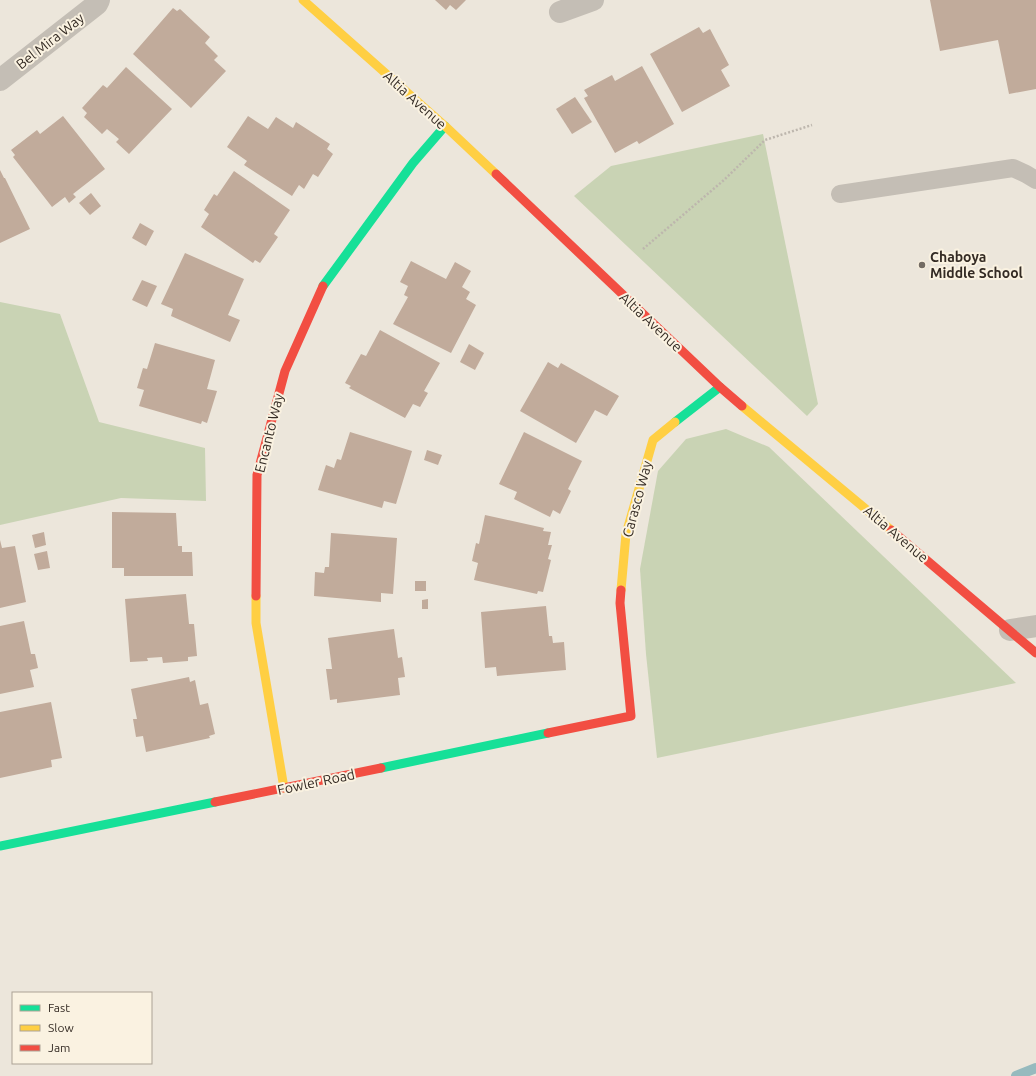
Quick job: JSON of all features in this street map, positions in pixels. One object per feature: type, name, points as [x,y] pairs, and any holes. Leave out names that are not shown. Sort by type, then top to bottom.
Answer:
[{"type":"street","name":"Bel Mira Way","points":[[0,80],[97,4],[99,0]]},
{"type":"street","name":"Altia Avenue","points":[[303,0],[445,126],[720,386],[1010,630],[1036,654]]},
{"type":"street","points":[[560,12],[593,0]]},
{"type":"street","name":"Encanto Way","points":[[284,788],[256,623],[257,474],[285,371],[321,289],[413,163],[445,126]]},
{"type":"street","name":"Carasco Way","points":[[631,716],[620,603],[626,534],[654,440],[720,386]]},
{"type":"street","points":[[1010,630],[1036,626]]},
{"type":"street","name":"Fowler Road","points":[[0,846],[631,716]]},
{"type":"lane","points":[[840,194],[1013,168],[1036,180]]},
{"type":"path","points":[[643,249],[724,180],[765,140],[812,125]]},
{"type":"green space","points":[[763,134],[818,404],[807,416],[574,196],[611,166]]},
{"type":"green space","points":[[0,302],[60,314],[99,422],[205,448],[206,501],[121,498],[0,525]]},
{"type":"green space","points":[[726,429],[769,447],[1016,683],[657,758],[646,654],[640,569],[658,471],[686,439]]},
{"type":"building","points":[[435,0],[466,0],[456,10],[450,5],[446,10]]},
{"type":"building","points":[[930,0],[1036,0],[1036,89],[1009,94],[998,40],[940,51]]},
{"type":"building","points":[[173,8],[177,11],[180,9],[210,37],[205,43],[218,56],[214,60],[226,71],[191,108],[133,54]]},
{"type":"building","points":[[699,27],[703,33],[710,29],[729,65],[721,70],[730,86],[682,112],[650,54]]},
{"type":"building","points":[[642,66],[674,124],[639,144],[637,141],[615,153],[584,98],[588,96],[584,90],[612,75],[615,81]]},
{"type":"building","points":[[126,67],[172,109],[129,154],[116,142],[119,139],[107,129],[102,134],[84,117],[87,113],[82,108],[103,85],[107,88]]},
{"type":"building","points":[[575,97],[592,122],[572,134],[556,109]]},
{"type":"building","points":[[63,116],[105,169],[73,194],[76,197],[69,203],[65,197],[52,207],[13,157],[15,155],[11,150],[37,130],[40,134]]},
{"type":"building","points":[[248,116],[268,129],[276,117],[293,128],[296,122],[330,144],[327,149],[333,154],[318,177],[313,174],[304,189],[299,185],[292,196],[244,165],[247,161],[227,147]]},
{"type":"building","points":[[0,170],[30,229],[0,243]]},
{"type":"building","points":[[234,171],[290,210],[274,234],[278,237],[260,263],[255,260],[253,263],[201,227],[209,214],[204,210],[214,194],[217,196]]},
{"type":"building","points":[[91,193],[101,206],[90,215],[79,203]]},
{"type":"building","points":[[140,223],[154,231],[146,246],[132,238]]},
{"type":"building","points":[[185,253],[244,279],[228,315],[240,320],[230,342],[171,316],[173,309],[161,304]]},
{"type":"building","points":[[411,261],[446,279],[455,262],[471,271],[462,287],[470,292],[466,299],[476,305],[451,353],[393,324],[408,297],[404,295],[408,286],[400,282]]},
{"type":"building","points":[[142,280],[157,286],[147,307],[132,300]]},
{"type":"building","points":[[380,330],[440,363],[424,391],[428,393],[420,407],[413,404],[405,418],[349,388],[351,386],[345,383],[361,354],[366,356]]},
{"type":"building","points":[[155,343],[215,360],[207,389],[217,391],[207,423],[202,421],[201,424],[139,406],[144,390],[137,388],[143,368],[147,369]]},
{"type":"building","points":[[469,344],[484,353],[475,370],[460,362]]},
{"type":"building","points":[[548,362],[558,368],[561,363],[619,396],[607,416],[595,410],[576,443],[520,411]]},
{"type":"building","points":[[350,432],[412,451],[396,504],[384,501],[382,508],[318,490],[326,465],[334,468],[337,459],[341,460]]},
{"type":"building","points":[[524,432],[582,461],[568,489],[571,491],[560,514],[553,510],[550,517],[514,499],[517,492],[499,484]]},
{"type":"building","points":[[427,450],[442,455],[438,465],[424,460]]},
{"type":"building","points":[[112,512],[176,513],[178,546],[182,546],[182,552],[192,552],[193,576],[124,576],[124,568],[112,568]]},
{"type":"building","points":[[485,515],[544,528],[543,531],[551,532],[548,545],[552,545],[548,559],[551,560],[543,592],[538,591],[537,594],[474,580],[478,563],[472,561],[476,543],[479,544]]},
{"type":"building","points":[[44,532],[46,545],[35,548],[32,535]]},
{"type":"building","points":[[331,533],[397,538],[393,594],[381,593],[381,602],[314,596],[315,572],[324,573],[325,567],[329,567]]},
{"type":"building","points":[[0,540],[2,548],[15,546],[26,602],[0,608]]},
{"type":"building","points":[[47,551],[50,568],[38,570],[34,554]]},
{"type":"building","points":[[415,581],[426,581],[426,591],[415,591]]},
{"type":"building","points":[[186,594],[189,624],[194,624],[197,656],[188,657],[188,661],[163,663],[162,657],[147,658],[148,661],[130,662],[125,599]]},
{"type":"building","points":[[428,599],[428,609],[422,609],[422,600]]},
{"type":"building","points":[[546,606],[549,636],[552,636],[553,643],[564,642],[566,670],[497,676],[496,667],[485,668],[481,612]]},
{"type":"building","points":[[24,621],[31,654],[35,654],[38,668],[30,670],[34,687],[0,694],[0,626]]},
{"type":"building","points":[[394,629],[398,658],[402,657],[405,677],[398,678],[400,695],[337,703],[337,699],[330,700],[326,669],[332,669],[328,638]]},
{"type":"building","points":[[189,677],[190,682],[195,680],[200,705],[208,703],[215,734],[209,736],[210,738],[146,752],[143,736],[136,737],[133,719],[137,719],[131,689]]},
{"type":"building","points":[[51,702],[62,758],[51,760],[52,767],[0,778],[0,712]]},
{"type":"waterway","points":[[1016,1076],[1036,1068]]},
{"type":"traffic: fast","points":[[323,286],[413,163],[445,126]]},
{"type":"traffic: fast","points":[[675,422],[720,387]]},
{"type":"traffic: fast","points":[[381,768],[548,733]]},
{"type":"traffic: fast","points":[[0,846],[215,802]]},
{"type":"traffic: slow","points":[[303,0],[445,126],[496,174]]},
{"type":"traffic: slow","points":[[742,406],[891,530]]},
{"type":"traffic: slow","points":[[621,590],[626,534],[653,440],[675,422]]},
{"type":"traffic: slow","points":[[256,596],[256,623],[284,788]]},
{"type":"traffic: jam","points":[[496,174],[720,387],[742,406]]},
{"type":"traffic: jam","points":[[256,596],[257,475],[285,371],[323,286]]},
{"type":"traffic: jam","points":[[891,530],[1036,653]]},
{"type":"traffic: jam","points":[[548,733],[631,716],[620,603],[621,590]]},
{"type":"traffic: jam","points":[[215,802],[381,768]]},
{"type":"place","name":"Chaboya Middle School","points":[[922,265]]}]
